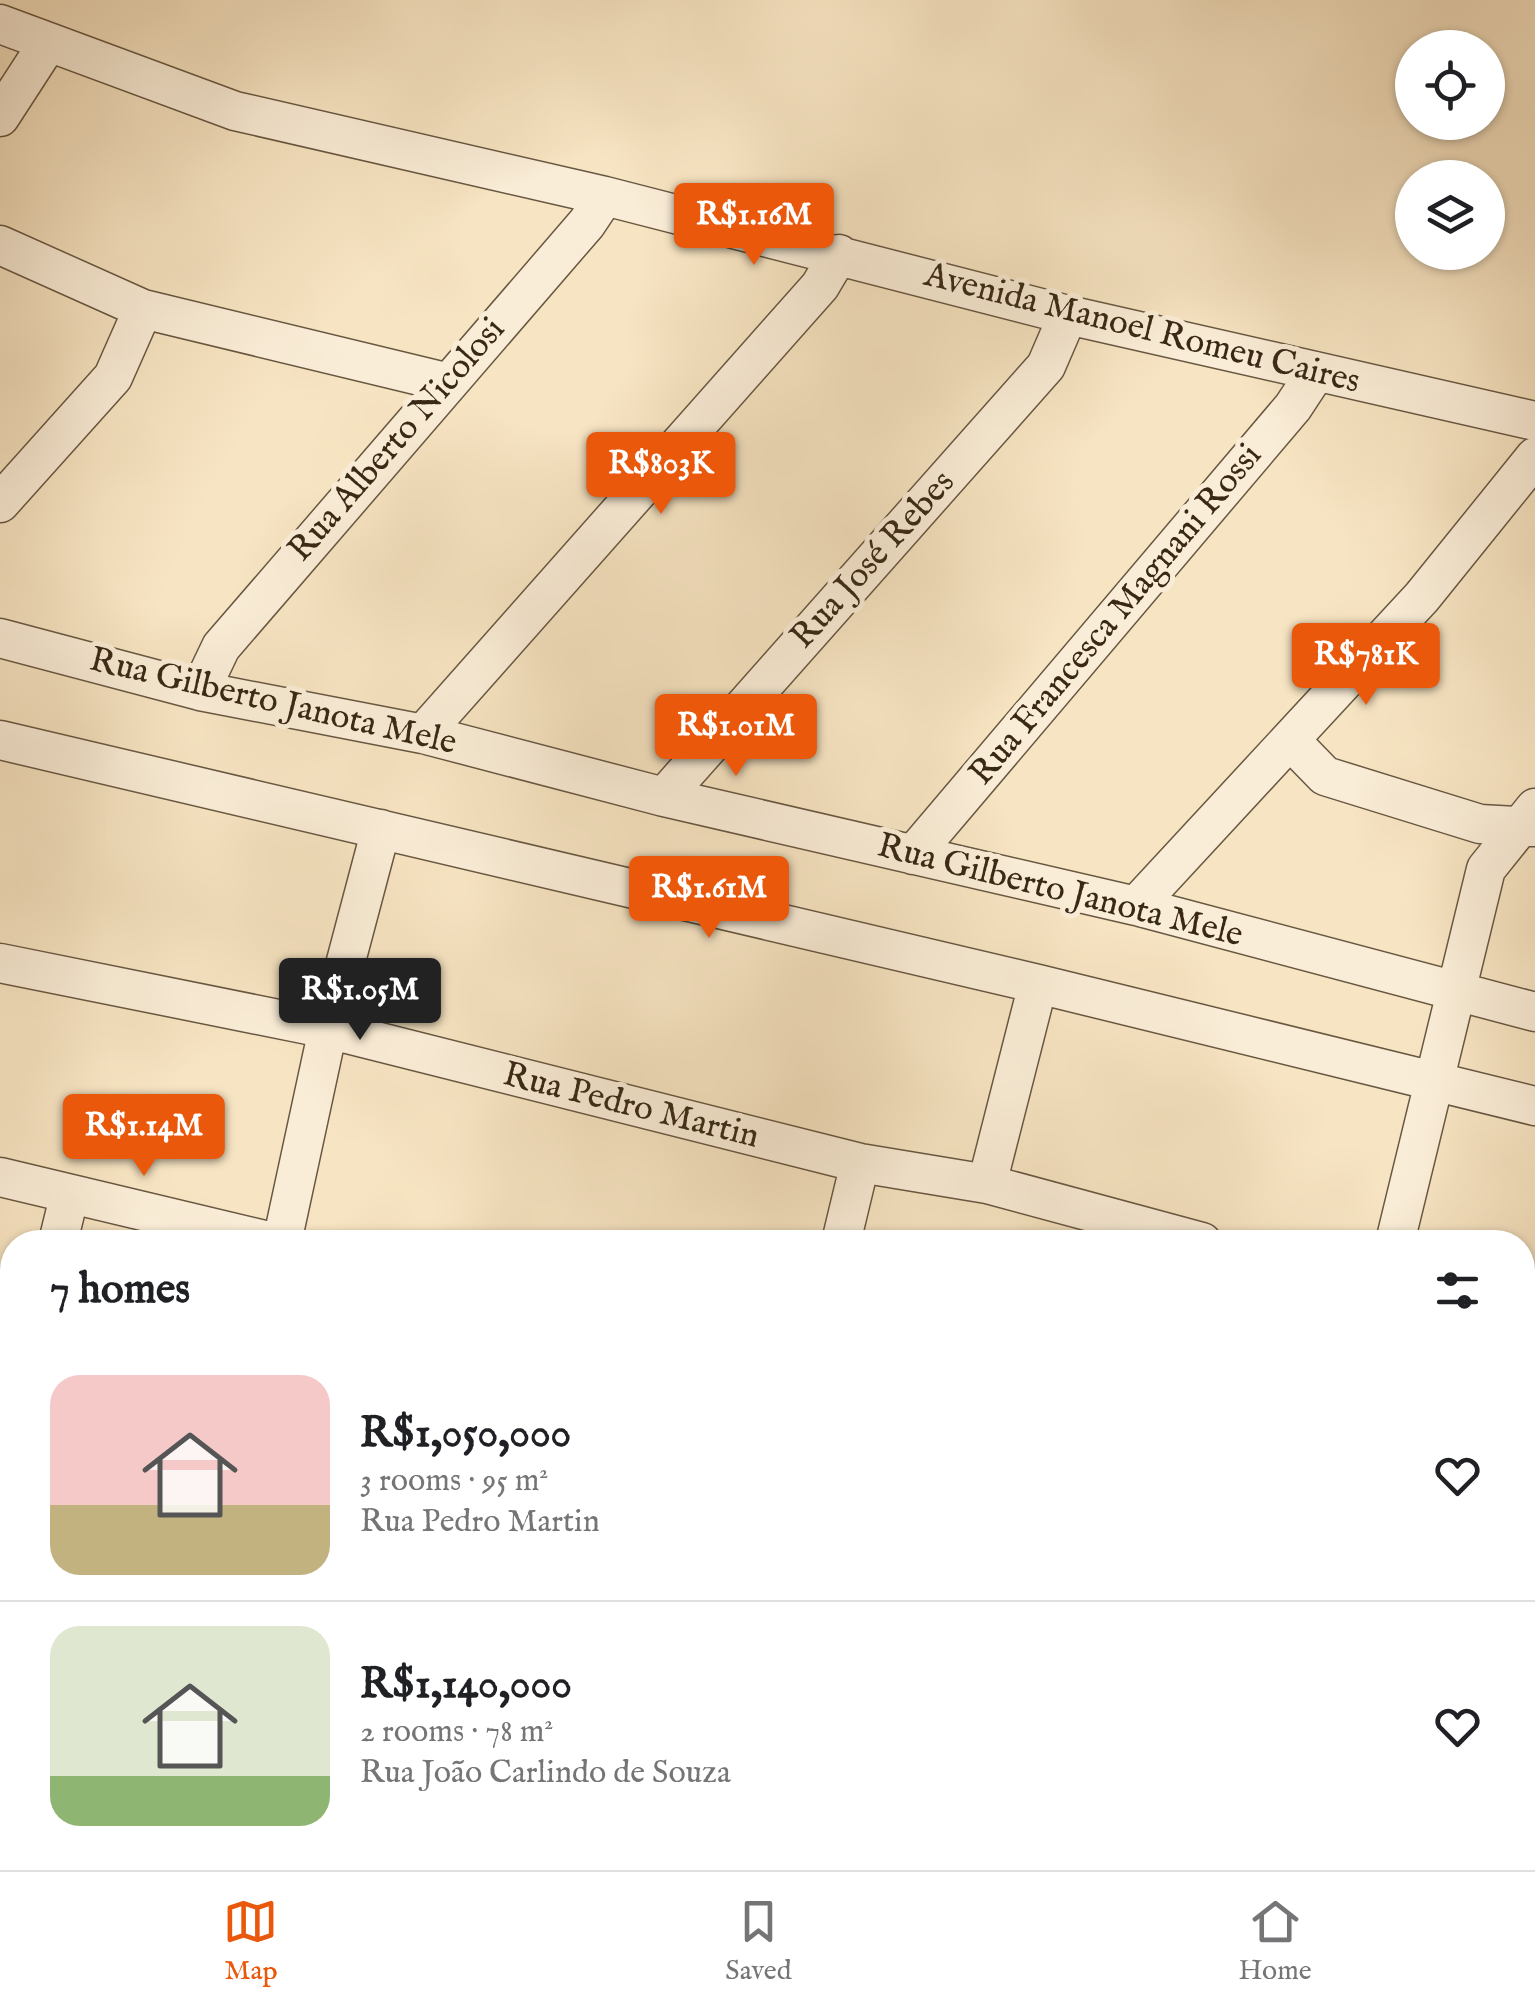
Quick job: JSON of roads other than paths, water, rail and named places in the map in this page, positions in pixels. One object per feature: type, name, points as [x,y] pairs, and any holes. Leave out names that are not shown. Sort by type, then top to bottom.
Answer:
[{"type":"street","name":"Avenida Manoel Romeu Caires","points":[[0,24],[236,111],[606,196],[1068,314],[1535,422]]},
{"type":"street","points":[[0,116],[48,43]]},
{"type":"street","name":"Rua Alberto Nicolosi","points":[[200,691],[220,647],[445,382],[587,223],[606,196]]},
{"type":"street","points":[[0,245],[143,310],[445,382]]},
{"type":"street","points":[[423,734],[820,286],[839,254]]},
{"type":"street","points":[[0,504],[114,377],[143,310]]},
{"type":"street","name":"Rua José Rebes","points":[[664,797],[1046,366],[1068,314]]},
{"type":"street","name":"Rua Francesca Magnani Rossi","points":[[913,855],[1293,407],[1316,372]]},
{"type":"street","points":[[1136,906],[1422,597],[1535,456]]},
{"type":"street","name":"Rua Gilberto Janota Mele","points":[[0,638],[200,691],[423,734],[664,797],[1136,906],[1535,1012]]},
{"type":"street","points":[[0,740],[1038,984],[1535,1106]]},
{"type":"street","points":[[1290,740],[1326,776],[1480,824],[1530,820]]},
{"type":"street","points":[[1398,1230],[1486,869],[1530,820]]},
{"type":"street","points":[[285,1230],[328,1029],[381,829]]},
{"type":"street","name":"Rua Pedro Martin","points":[[0,962],[328,1029],[860,1164],[987,1184],[1158,1230]]},
{"type":"street","points":[[987,1184],[1038,984]]},
{"type":"street","points":[[844,1230],[860,1164]]},
{"type":"street","points":[[0,1177],[69,1197],[218,1230]]},
{"type":"street","points":[[61,1230],[69,1197]]}]
